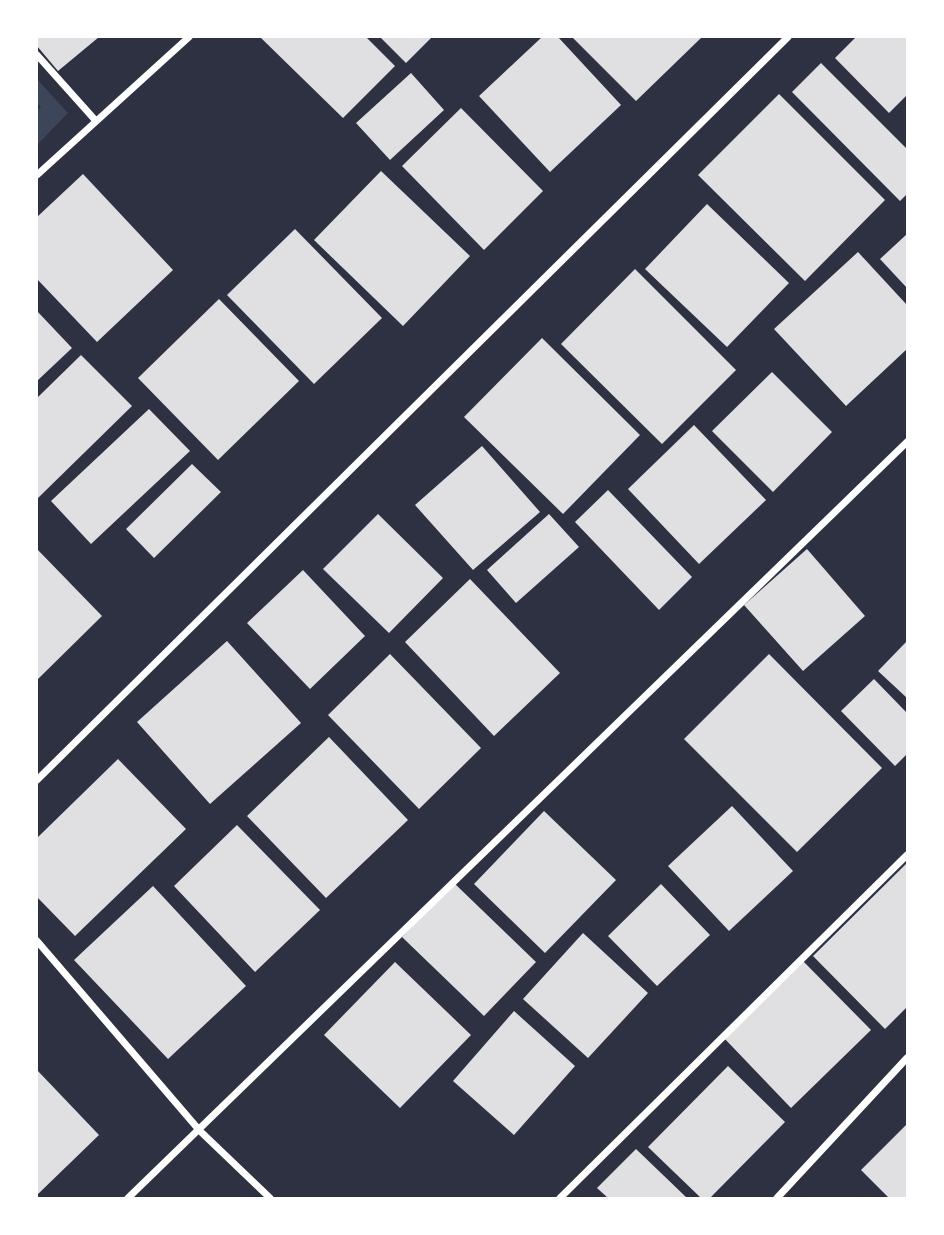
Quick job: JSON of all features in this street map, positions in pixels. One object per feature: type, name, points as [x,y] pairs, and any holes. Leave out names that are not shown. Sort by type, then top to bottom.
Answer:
[{"type":"street","points":[[37,175],[189,37]]},
{"type":"street","points":[[37,780],[788,37]]},
{"type":"street","points":[[37,55],[96,121]]},
{"type":"street","points":[[128,1198],[907,442]]},
{"type":"street","points":[[560,1198],[907,855]]},
{"type":"street","points":[[37,941],[200,1130],[270,1198]]},
{"type":"street","points":[[777,1198],[907,1058]]},
{"type":"shaded area","points":[[37,79],[68,113],[37,145],[37,111],[41,107],[37,103]]},
{"type":"building","points":[[37,37],[99,37],[58,71],[37,46]]},
{"type":"building","points":[[260,37],[366,37],[395,66],[343,118]]},
{"type":"building","points":[[380,37],[432,37],[406,63]]},
{"type":"building","points":[[542,37],[558,37],[621,105],[550,172],[479,96]]},
{"type":"building","points":[[572,37],[702,37],[636,101]]},
{"type":"building","points":[[856,37],[907,37],[907,95],[889,113],[835,58]]},
{"type":"building","points":[[821,63],[907,149],[907,194],[900,201],[792,92]]},
{"type":"building","points":[[411,73],[444,110],[390,160],[356,123]]},
{"type":"building","points":[[779,94],[885,200],[805,281],[698,175]]},
{"type":"building","points":[[461,108],[543,191],[484,250],[402,166]]},
{"type":"building","points":[[381,171],[470,256],[403,326],[314,240]]},
{"type":"building","points":[[83,174],[173,270],[97,342],[37,279],[37,217]]},
{"type":"building","points":[[707,204],[789,283],[727,347],[645,269]]},
{"type":"building","points":[[295,229],[382,318],[314,384],[227,295]]},
{"type":"building","points":[[907,234],[907,288],[880,259]]},
{"type":"building","points":[[858,252],[907,305],[907,349],[846,406],[774,329]]},
{"type":"building","points":[[635,269],[736,370],[662,444],[561,344]]},
{"type":"building","points":[[219,299],[299,381],[218,460],[138,378]]},
{"type":"building","points":[[37,311],[72,348],[37,381]]},
{"type":"building","points":[[542,338],[640,435],[563,514],[464,417]]},
{"type":"building","points":[[81,355],[132,406],[38,498],[37,398]]},
{"type":"building","points":[[772,372],[832,432],[773,492],[712,431]]},
{"type":"building","points":[[149,409],[190,451],[91,544],[51,501]]},
{"type":"building","points":[[694,425],[766,500],[699,564],[628,489]]},
{"type":"building","points":[[482,446],[540,512],[473,570],[415,505]]},
{"type":"building","points":[[192,464],[221,492],[154,558],[126,529]]},
{"type":"building","points":[[608,490],[692,577],[659,610],[575,522]]},
{"type":"building","points":[[378,514],[443,578],[389,633],[323,569]]},
{"type":"building","points":[[549,514],[579,547],[516,603],[487,570]]},
{"type":"building","points":[[37,549],[102,616],[37,680]]},
{"type":"building","points":[[807,549],[865,616],[803,671],[744,605]]},
{"type":"building","points":[[303,570],[365,636],[310,689],[247,623]]},
{"type":"building","points":[[470,579],[560,673],[494,736],[405,642]]},
{"type":"building","points":[[227,641],[301,723],[210,804],[137,722]]},
{"type":"building","points":[[907,641],[907,698],[878,671]]},
{"type":"building","points":[[390,654],[481,748],[419,809],[328,715]]},
{"type":"building","points":[[769,654],[882,768],[797,852],[684,739]]},
{"type":"building","points":[[874,679],[907,713],[907,754],[895,766],[841,711]]},
{"type":"building","points":[[329,737],[408,820],[326,898],[247,816]]},
{"type":"building","points":[[118,759],[186,829],[75,936],[37,897],[37,838]]},
{"type":"building","points":[[732,806],[793,871],[729,931],[668,866]]},
{"type":"building","points":[[544,811],[616,880],[545,953],[474,884]]},
{"type":"building","points":[[237,825],[320,910],[255,972],[174,886]]},
{"type":"building","points":[[907,863],[907,1007],[885,1029],[813,956]]},
{"type":"building","points":[[454,883],[536,962],[484,1016],[402,937]]},
{"type":"building","points":[[661,884],[710,935],[657,986],[608,936]]},
{"type":"building","points":[[153,886],[246,986],[168,1059],[74,960]]},
{"type":"building","points":[[583,933],[648,993],[588,1058],[523,999]]},
{"type":"building","points":[[803,961],[871,1030],[791,1108],[724,1038]]},
{"type":"building","points":[[395,962],[471,1035],[400,1108],[324,1035]]},
{"type":"building","points":[[514,1011],[575,1066],[514,1135],[453,1081]]},
{"type":"building","points":[[728,1066],[785,1122],[710,1198],[701,1198],[648,1147]]},
{"type":"building","points":[[37,1070],[99,1135],[37,1195]]},
{"type":"building","points":[[907,1124],[907,1198],[889,1198],[861,1170]]},
{"type":"building","points":[[636,1149],[687,1198],[608,1198],[597,1188]]}]
